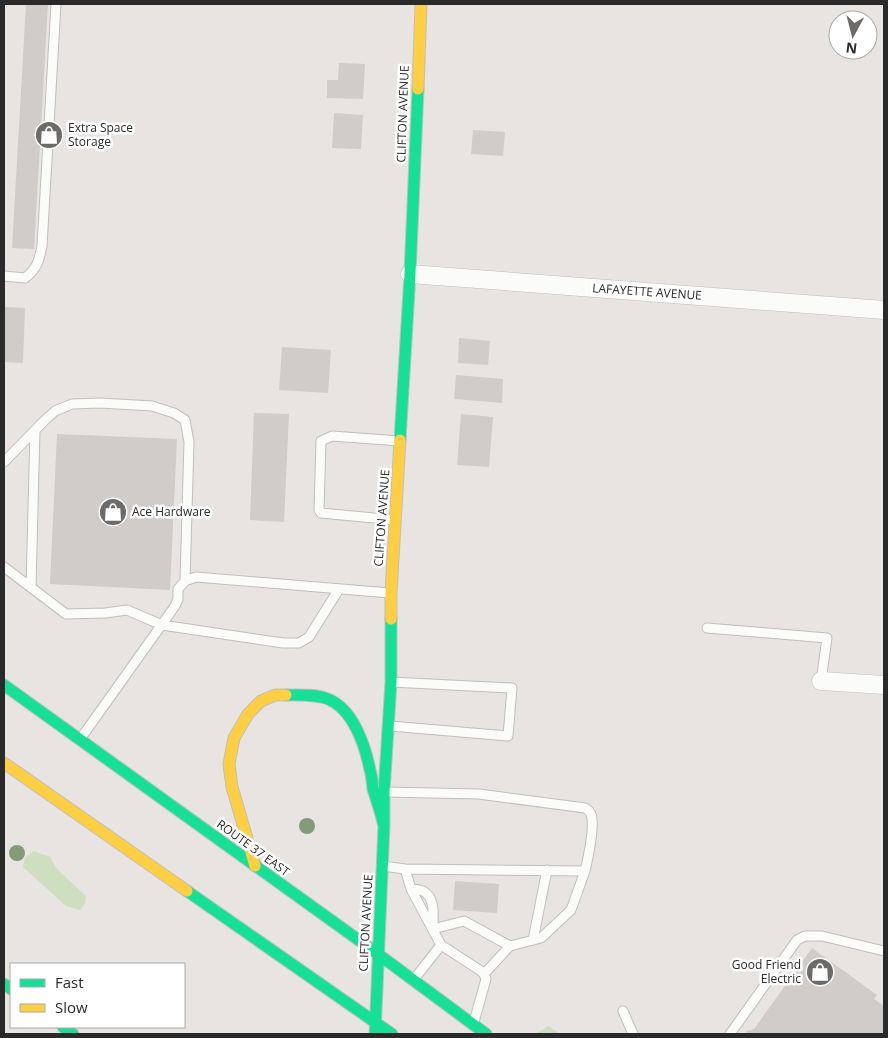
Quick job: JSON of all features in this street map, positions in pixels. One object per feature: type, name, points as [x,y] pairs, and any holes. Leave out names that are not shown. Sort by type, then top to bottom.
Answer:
[{"type":"main road","name":"CLIFTON AVENUE","points":[[375,1028],[384,792],[391,682],[391,593],[410,274],[421,4]]},
{"type":"main road","name":"ROUTE 37 EAST","points":[[4,685],[486,1034]]},
{"type":"main road","points":[[255,866],[232,787],[230,764],[234,738],[248,714],[261,702],[275,695],[310,694],[328,699],[341,707],[349,716],[361,738],[384,826]]},
{"type":"main road","points":[[4,763],[375,1028],[392,1034]]},
{"type":"street","name":"LAFAYETTE AVENUE","points":[[410,274],[884,310]]},
{"type":"street","points":[[821,681],[884,685]]},
{"type":"lane","points":[[4,276],[25,278],[32,272],[39,261],[42,246],[56,4]]},
{"type":"lane","points":[[4,462],[55,411],[72,404],[100,403],[152,406],[174,413],[185,420],[189,442],[185,581]]},
{"type":"lane","points":[[30,587],[35,430]]},
{"type":"lane","points":[[395,520],[321,513],[319,510],[321,441],[332,436],[400,441]]},
{"type":"lane","points":[[4,567],[66,614],[127,610],[162,625],[283,643],[299,643],[309,637],[339,589]]},
{"type":"lane","points":[[80,740],[175,606],[178,599],[178,589],[185,581],[196,577],[391,593]]},
{"type":"lane","points":[[707,628],[827,638],[821,681]]},
{"type":"lane","points":[[388,725],[508,736],[512,688],[391,682]]},
{"type":"lane","points":[[384,792],[479,794],[586,808],[590,811],[592,816],[590,841],[585,871],[571,910],[541,938],[510,946],[484,974]]},
{"type":"lane","points":[[382,866],[405,869],[585,871]]},
{"type":"lane","points":[[405,869],[411,889],[423,891],[431,899],[433,929],[441,944],[484,974],[486,979],[473,1025]]},
{"type":"lane","points":[[533,940],[547,870]]},
{"type":"lane","points":[[433,929],[464,921],[510,946]]},
{"type":"lane","points":[[730,1034],[797,940],[805,936],[822,936],[884,951]]},
{"type":"lane","points":[[412,981],[441,944]]},
{"type":"lane","points":[[623,1011],[633,1034]]},
{"type":"green space","points":[[34,851],[50,857],[57,869],[86,896],[85,904],[80,910],[66,906],[23,867],[25,858]]},
{"type":"green space","points":[[549,1026],[560,1034],[535,1034]]},
{"type":"building","points":[[26,4],[48,4],[34,249],[12,248]]},
{"type":"building","points":[[339,63],[365,64],[363,99],[327,98],[327,80],[338,80]]},
{"type":"building","points":[[334,113],[363,115],[361,149],[332,148]]},
{"type":"building","points":[[473,130],[505,132],[503,156],[471,154]]},
{"type":"building","points":[[4,307],[25,308],[23,363],[4,362]]},
{"type":"building","points":[[459,338],[490,341],[488,365],[458,363]]},
{"type":"building","points":[[282,347],[331,350],[328,393],[279,390]]},
{"type":"building","points":[[456,375],[503,379],[502,403],[454,399]]},
{"type":"building","points":[[254,413],[289,414],[284,522],[250,520]]},
{"type":"building","points":[[461,414],[493,417],[489,467],[457,465]]},
{"type":"building","name":"Ace Hardware","points":[[57,434],[177,439],[170,590],[50,584]]},
{"type":"building","points":[[455,881],[499,884],[497,913],[453,910]]},
{"type":"building","name":"Good Friend Electric","points":[[812,948],[877,995],[874,999],[884,1006],[884,1034],[746,1034],[746,1031],[754,1029]]},
{"type":"traffic: fast","points":[[400,440],[418,89]]},
{"type":"traffic: fast","points":[[375,1034],[384,792],[391,682],[391,619]]},
{"type":"traffic: fast","points":[[4,685],[486,1034]]},
{"type":"traffic: fast","points":[[286,695],[323,697],[337,704],[351,719],[365,750],[373,789],[384,826]]},
{"type":"traffic: fast","points":[[187,891],[392,1034]]},
{"type":"traffic: fast","points":[[4,984],[10,988]]},
{"type":"traffic: fast","points":[[64,1028],[73,1034]]},
{"type":"traffic: slow","points":[[418,89],[421,4]]},
{"type":"traffic: slow","points":[[391,619],[400,440]]},
{"type":"traffic: slow","points":[[255,866],[232,787],[229,764],[234,738],[248,714],[261,701],[275,695],[286,695]]},
{"type":"traffic: slow","points":[[4,763],[187,891]]},
{"type":"place","name":"Extra Space Storage","points":[[49,135]]},
{"type":"place","name":"Ace Hardware","points":[[113,512]]},
{"type":"place","name":"Good Friend Electric","points":[[820,972]]}]
